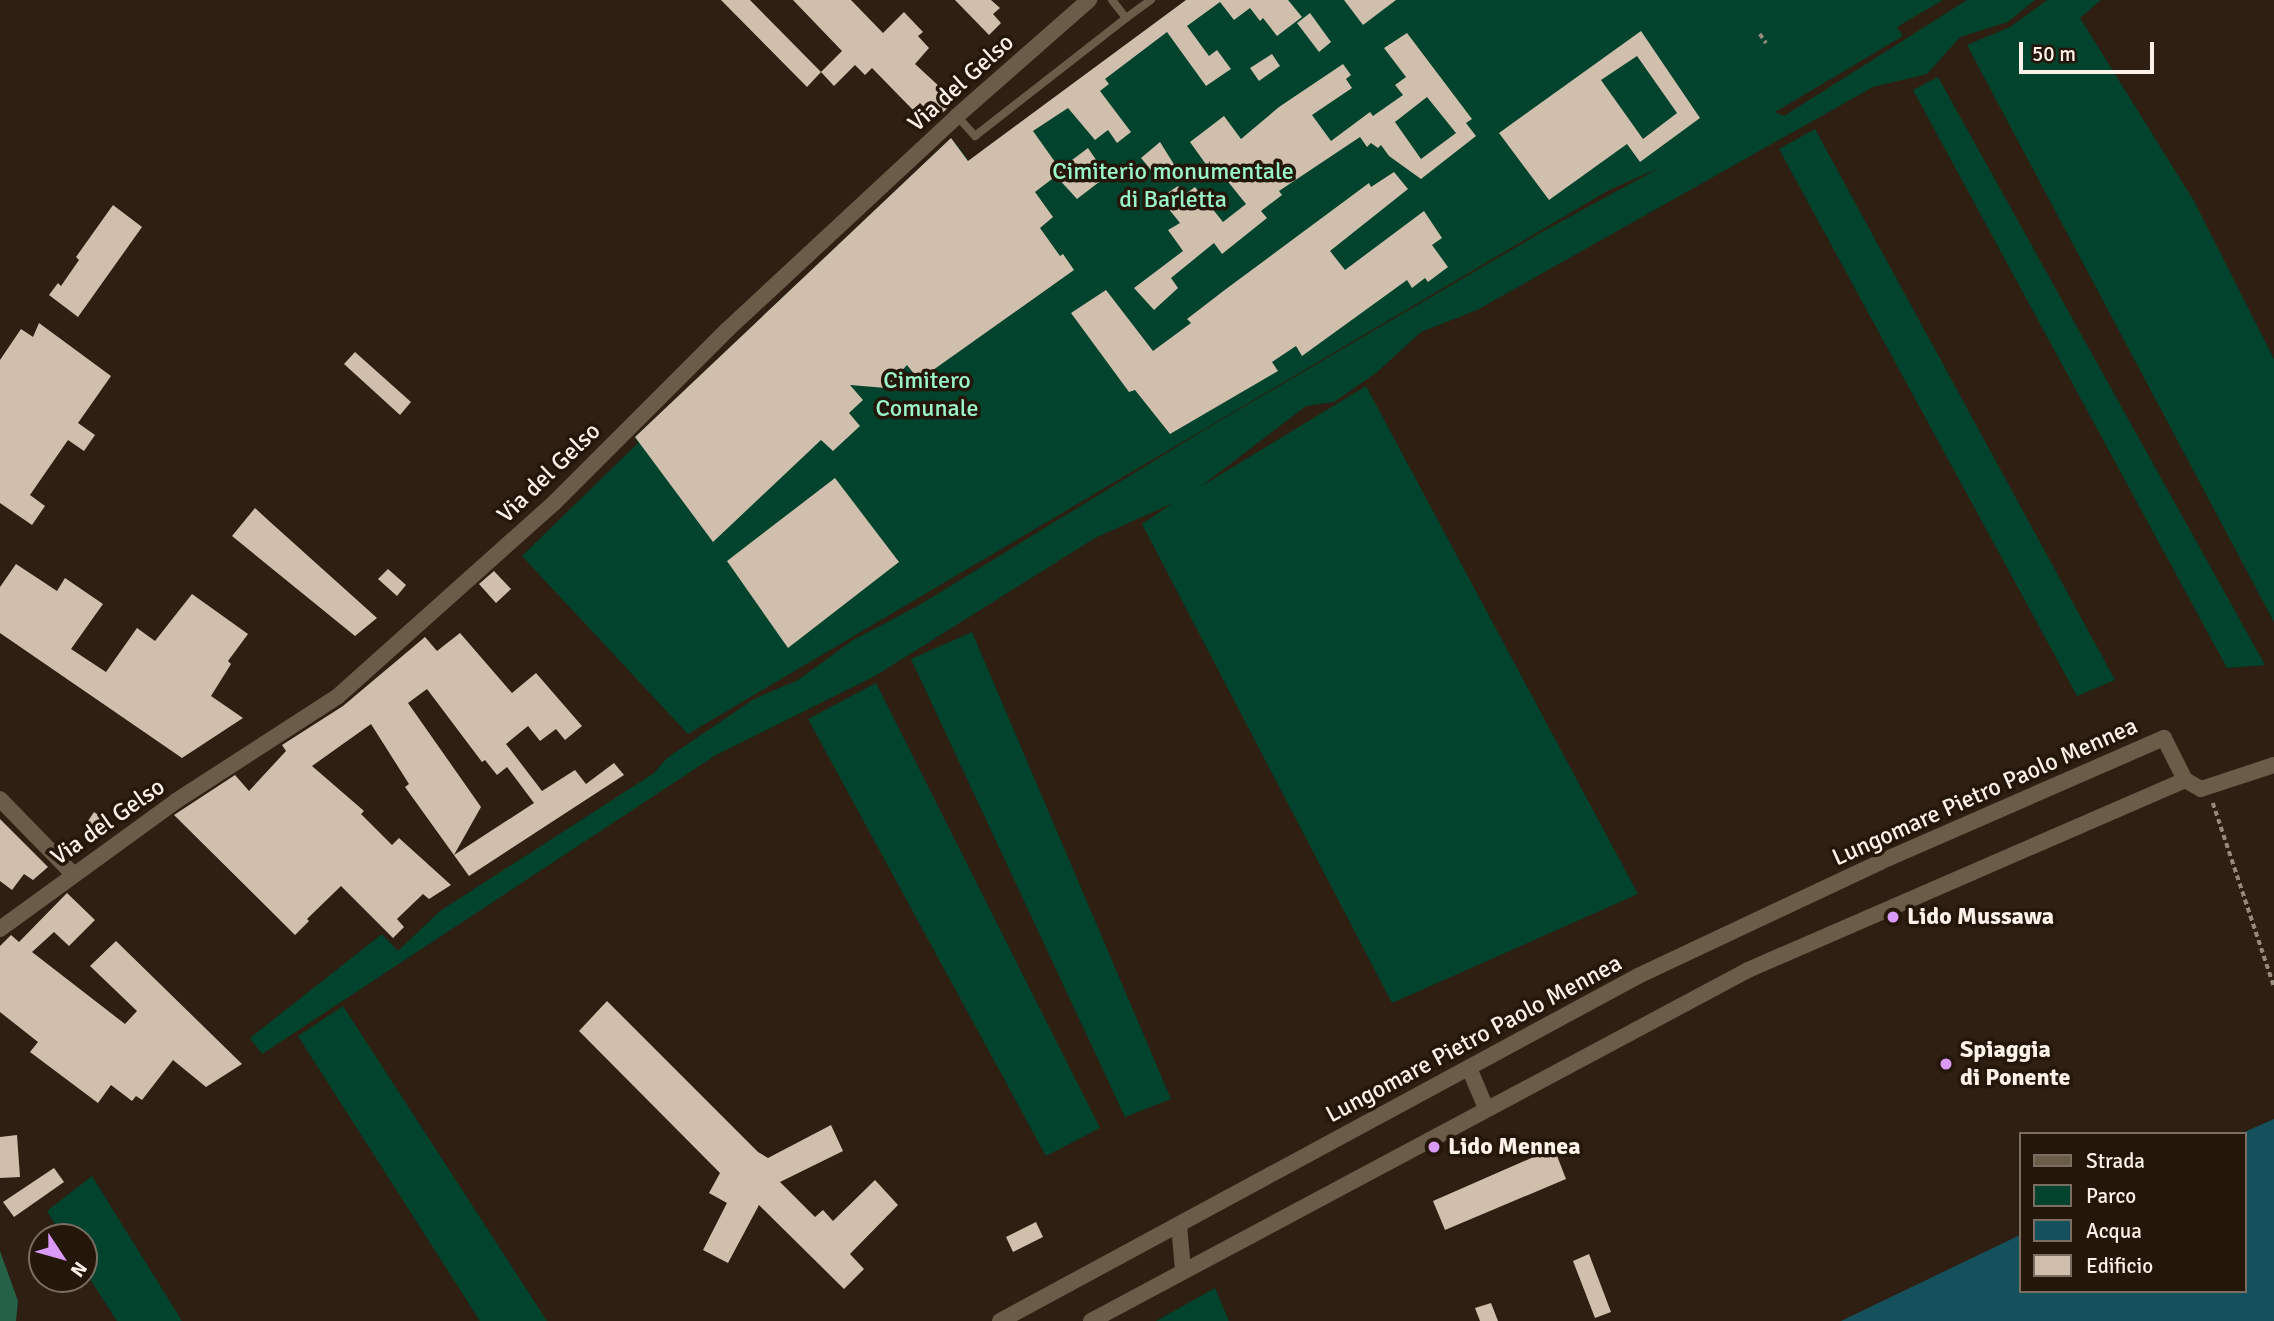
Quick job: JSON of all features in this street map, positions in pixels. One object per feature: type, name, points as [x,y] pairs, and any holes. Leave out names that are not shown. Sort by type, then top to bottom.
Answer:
[{"type":"street","name":"Via del Gelso","points":[[0,929],[176,801],[337,697],[554,503],[727,330],[957,116],[1089,0]]},
{"type":"street","name":"Lungomare Pietro Paolo Mennea","points":[[1000,1321],[1729,931],[2164,738],[2185,780]]},
{"type":"street","points":[[1091,1321],[1748,970],[2185,780],[2204,788],[2274,765]]},
{"type":"street","points":[[0,799],[73,874]]},
{"type":"street","points":[[1469,1068],[1486,1108]]},
{"type":"street","points":[[1179,1225],[1183,1270]]},
{"type":"lane","points":[[1112,0],[1126,18]]},
{"type":"lane","points":[[957,116],[975,136],[1151,0]]},
{"type":"path","points":[[1760,34],[1766,43]]},
{"type":"path","points":[[2204,788],[2274,986]]},
{"type":"green space","points":[[1186,0],[1943,0],[1897,27],[1903,36],[1775,112],[1784,116],[1967,0],[2035,0],[2008,22],[1960,37],[1927,74],[1873,87],[1477,310],[1421,332],[1376,373],[1334,402],[1306,406],[1200,487],[1366,386],[1638,894],[1392,1003],[1142,524],[1173,503],[1095,538],[875,676],[716,755],[262,1054],[250,1038],[382,934],[398,951],[440,911],[654,773],[667,758],[754,699],[798,680],[853,640],[916,607],[1206,429],[1542,232],[1661,167],[1609,190],[688,734],[522,556],[638,443],[635,437],[951,138],[969,161]]},
{"type":"green space","points":[[2047,0],[2101,0],[2080,18],[2194,201],[2274,359],[2274,622],[1967,45],[2010,27]]},
{"type":"green space","points":[[1938,77],[2265,665],[2227,668],[1913,90]]},
{"type":"green space","points":[[1815,129],[2115,680],[2077,696],[1779,149]]},
{"type":"green space","points":[[972,632],[1171,1099],[1125,1117],[911,659]]},
{"type":"green space","points":[[876,683],[1100,1128],[1046,1156],[808,719]]},
{"type":"green space","points":[[343,1006],[547,1321],[480,1321],[298,1036]]},
{"type":"green space","points":[[92,1176],[182,1321],[117,1321],[98,1292],[98,1223],[54,1223],[47,1211]]},
{"type":"green space","points":[[0,1251],[18,1301],[16,1321],[0,1321]]},
{"type":"green space","points":[[1215,1288],[1229,1321],[1156,1321]]},
{"type":"water","points":[[2274,1119],[2274,1321],[1841,1321],[2018,1236],[2018,1293],[2246,1293],[2245,1132]]},
{"type":"building","points":[[721,0],[750,0],[821,72],[807,87]]},
{"type":"building","points":[[793,0],[851,0],[883,33],[904,12],[923,32],[918,36],[929,48],[915,64],[955,101],[936,119],[920,103],[913,110],[872,68],[865,75],[855,65],[834,86],[821,72],[842,51]]},
{"type":"building","points":[[955,0],[991,0],[1000,8],[993,14],[1001,23],[989,35]]},
{"type":"building","points":[[1186,0],[1288,0],[1302,17],[1277,36],[1263,18],[1260,21],[1250,8],[1234,20],[1220,2],[1187,26],[1209,56],[1217,50],[1231,69],[1206,86],[1167,32],[1105,79],[1109,84],[1100,91],[1131,132],[1117,143],[1108,130],[1095,140],[1068,108],[1033,131],[1060,169],[1088,148],[1107,176],[1077,199],[1056,176],[1035,192],[1053,217],[1040,228],[1074,270],[919,380],[907,365],[886,388],[850,385],[863,400],[849,413],[860,426],[833,451],[821,440],[713,542],[635,437],[951,138],[968,161]]},
{"type":"building","points":[[1344,0],[1396,0],[1363,25]]},
{"type":"building","points":[[1310,13],[1331,42],[1319,52],[1297,23]]},
{"type":"building","points":[[1641,31],[1700,118],[1640,162],[1627,144],[1549,200],[1499,133]],"holes":[[[1637,56],[1677,113],[1643,139],[1601,80]]]},
{"type":"building","points":[[1407,33],[1472,119],[1466,123],[1476,136],[1421,179],[1389,156],[1381,145],[1378,148],[1371,143],[1367,147],[1360,137],[1279,191],[1282,195],[1261,211],[1267,218],[1222,254],[1214,243],[1171,278],[1178,288],[1154,310],[1134,288],[1183,251],[1168,230],[1180,223],[1160,198],[1178,186],[1184,195],[1195,187],[1223,222],[1246,204],[1221,173],[1215,177],[1190,142],[1224,116],[1241,139],[1279,107],[1343,64],[1351,75],[1346,79],[1352,88],[1312,115],[1331,141],[1370,112],[1373,116],[1403,95],[1395,85],[1406,77],[1384,48]],"holes":[[[1427,97],[1456,133],[1421,159],[1395,122]]]},
{"type":"building","points":[[1272,54],[1280,66],[1259,81],[1250,68]]},
{"type":"building","points":[[1160,142],[1175,166],[1162,176],[1156,176],[1141,158]]},
{"type":"building","points":[[1394,172],[1408,189],[1330,251],[1345,270],[1424,211],[1442,238],[1432,245],[1448,267],[1428,282],[1425,278],[1412,288],[1407,280],[1302,356],[1296,346],[1272,362],[1278,371],[1170,434],[1135,390],[1129,392],[1071,313],[1106,290],[1153,351],[1191,323],[1187,319],[1226,289],[1369,183],[1371,187]]},
{"type":"building","points":[[113,205],[142,227],[78,317],[49,295],[58,283],[61,286],[79,260],[76,257]]},
{"type":"building","points":[[39,323],[111,376],[78,423],[95,435],[84,451],[68,440],[30,495],[45,506],[32,525],[0,503],[0,360],[21,329],[33,337]]},
{"type":"building","points":[[355,352],[411,402],[400,415],[344,364]]},
{"type":"building","points":[[835,478],[899,562],[788,648],[727,561]]},
{"type":"building","points":[[255,508],[377,618],[355,636],[232,536]]},
{"type":"building","points":[[16,564],[57,591],[65,578],[103,604],[71,649],[106,672],[137,628],[155,641],[192,594],[248,634],[228,661],[231,664],[211,696],[243,718],[182,758],[0,633],[0,587]]},
{"type":"building","points":[[388,569],[406,585],[397,596],[378,579]]},
{"type":"building","points":[[494,571],[511,589],[496,603],[479,584]]},
{"type":"building","points":[[460,633],[512,693],[536,673],[582,726],[565,740],[556,729],[540,741],[528,726],[506,744],[542,791],[575,770],[586,784],[614,763],[624,775],[469,876],[405,787],[409,784],[371,724],[312,766],[364,811],[361,814],[392,845],[399,838],[451,885],[429,899],[423,894],[397,919],[404,927],[393,938],[341,886],[307,919],[309,921],[295,935],[174,815],[235,775],[249,791],[286,751],[282,745],[343,706],[425,637],[437,651]],"holes":[[[427,689],[482,762],[485,760],[497,775],[507,767],[534,803],[454,855],[481,807],[408,703]]]},
{"type":"building","points":[[94,812],[113,825],[97,838],[84,827]]},
{"type":"building","points":[[0,819],[48,867],[33,880],[24,874],[12,890],[0,881]]},
{"type":"building","points":[[67,893],[95,920],[69,946],[54,932],[32,952],[125,1024],[137,1011],[90,966],[116,941],[242,1064],[206,1087],[173,1060],[142,1100],[136,1096],[132,1101],[111,1085],[98,1103],[30,1052],[38,1042],[0,1012],[0,946],[11,935],[19,942]]},
{"type":"building","points":[[607,1001],[758,1152],[768,1158],[831,1125],[843,1151],[780,1182],[815,1217],[823,1210],[833,1221],[875,1180],[898,1205],[850,1254],[864,1269],[844,1289],[759,1205],[728,1263],[703,1250],[727,1203],[709,1193],[720,1173],[579,1031]]},
{"type":"building","points":[[17,1135],[20,1177],[0,1178],[0,1137]]},
{"type":"building","points":[[1554,1148],[1566,1179],[1445,1230],[1433,1201]]},
{"type":"building","points":[[54,1168],[64,1182],[14,1217],[3,1202]]},
{"type":"building","points":[[1036,1222],[1043,1237],[1013,1252],[1006,1237]]},
{"type":"building","points":[[1589,1254],[1611,1312],[1595,1318],[1573,1261]]},
{"type":"building","points":[[1491,1303],[1498,1321],[1480,1321],[1475,1308]]},
{"type":"place","name":"Lido Mussawa","points":[[1893,917]]},
{"type":"place","name":"Spiaggia di Ponente","points":[[1946,1064]]},
{"type":"place","name":"Lido Mennea","points":[[1434,1147]]},
{"type":"park label","name":"Cimiterio monumentale di Barletta","points":[[1173,186]]},
{"type":"park label","name":"Cimitero Comunale","points":[[927,395]]}]
